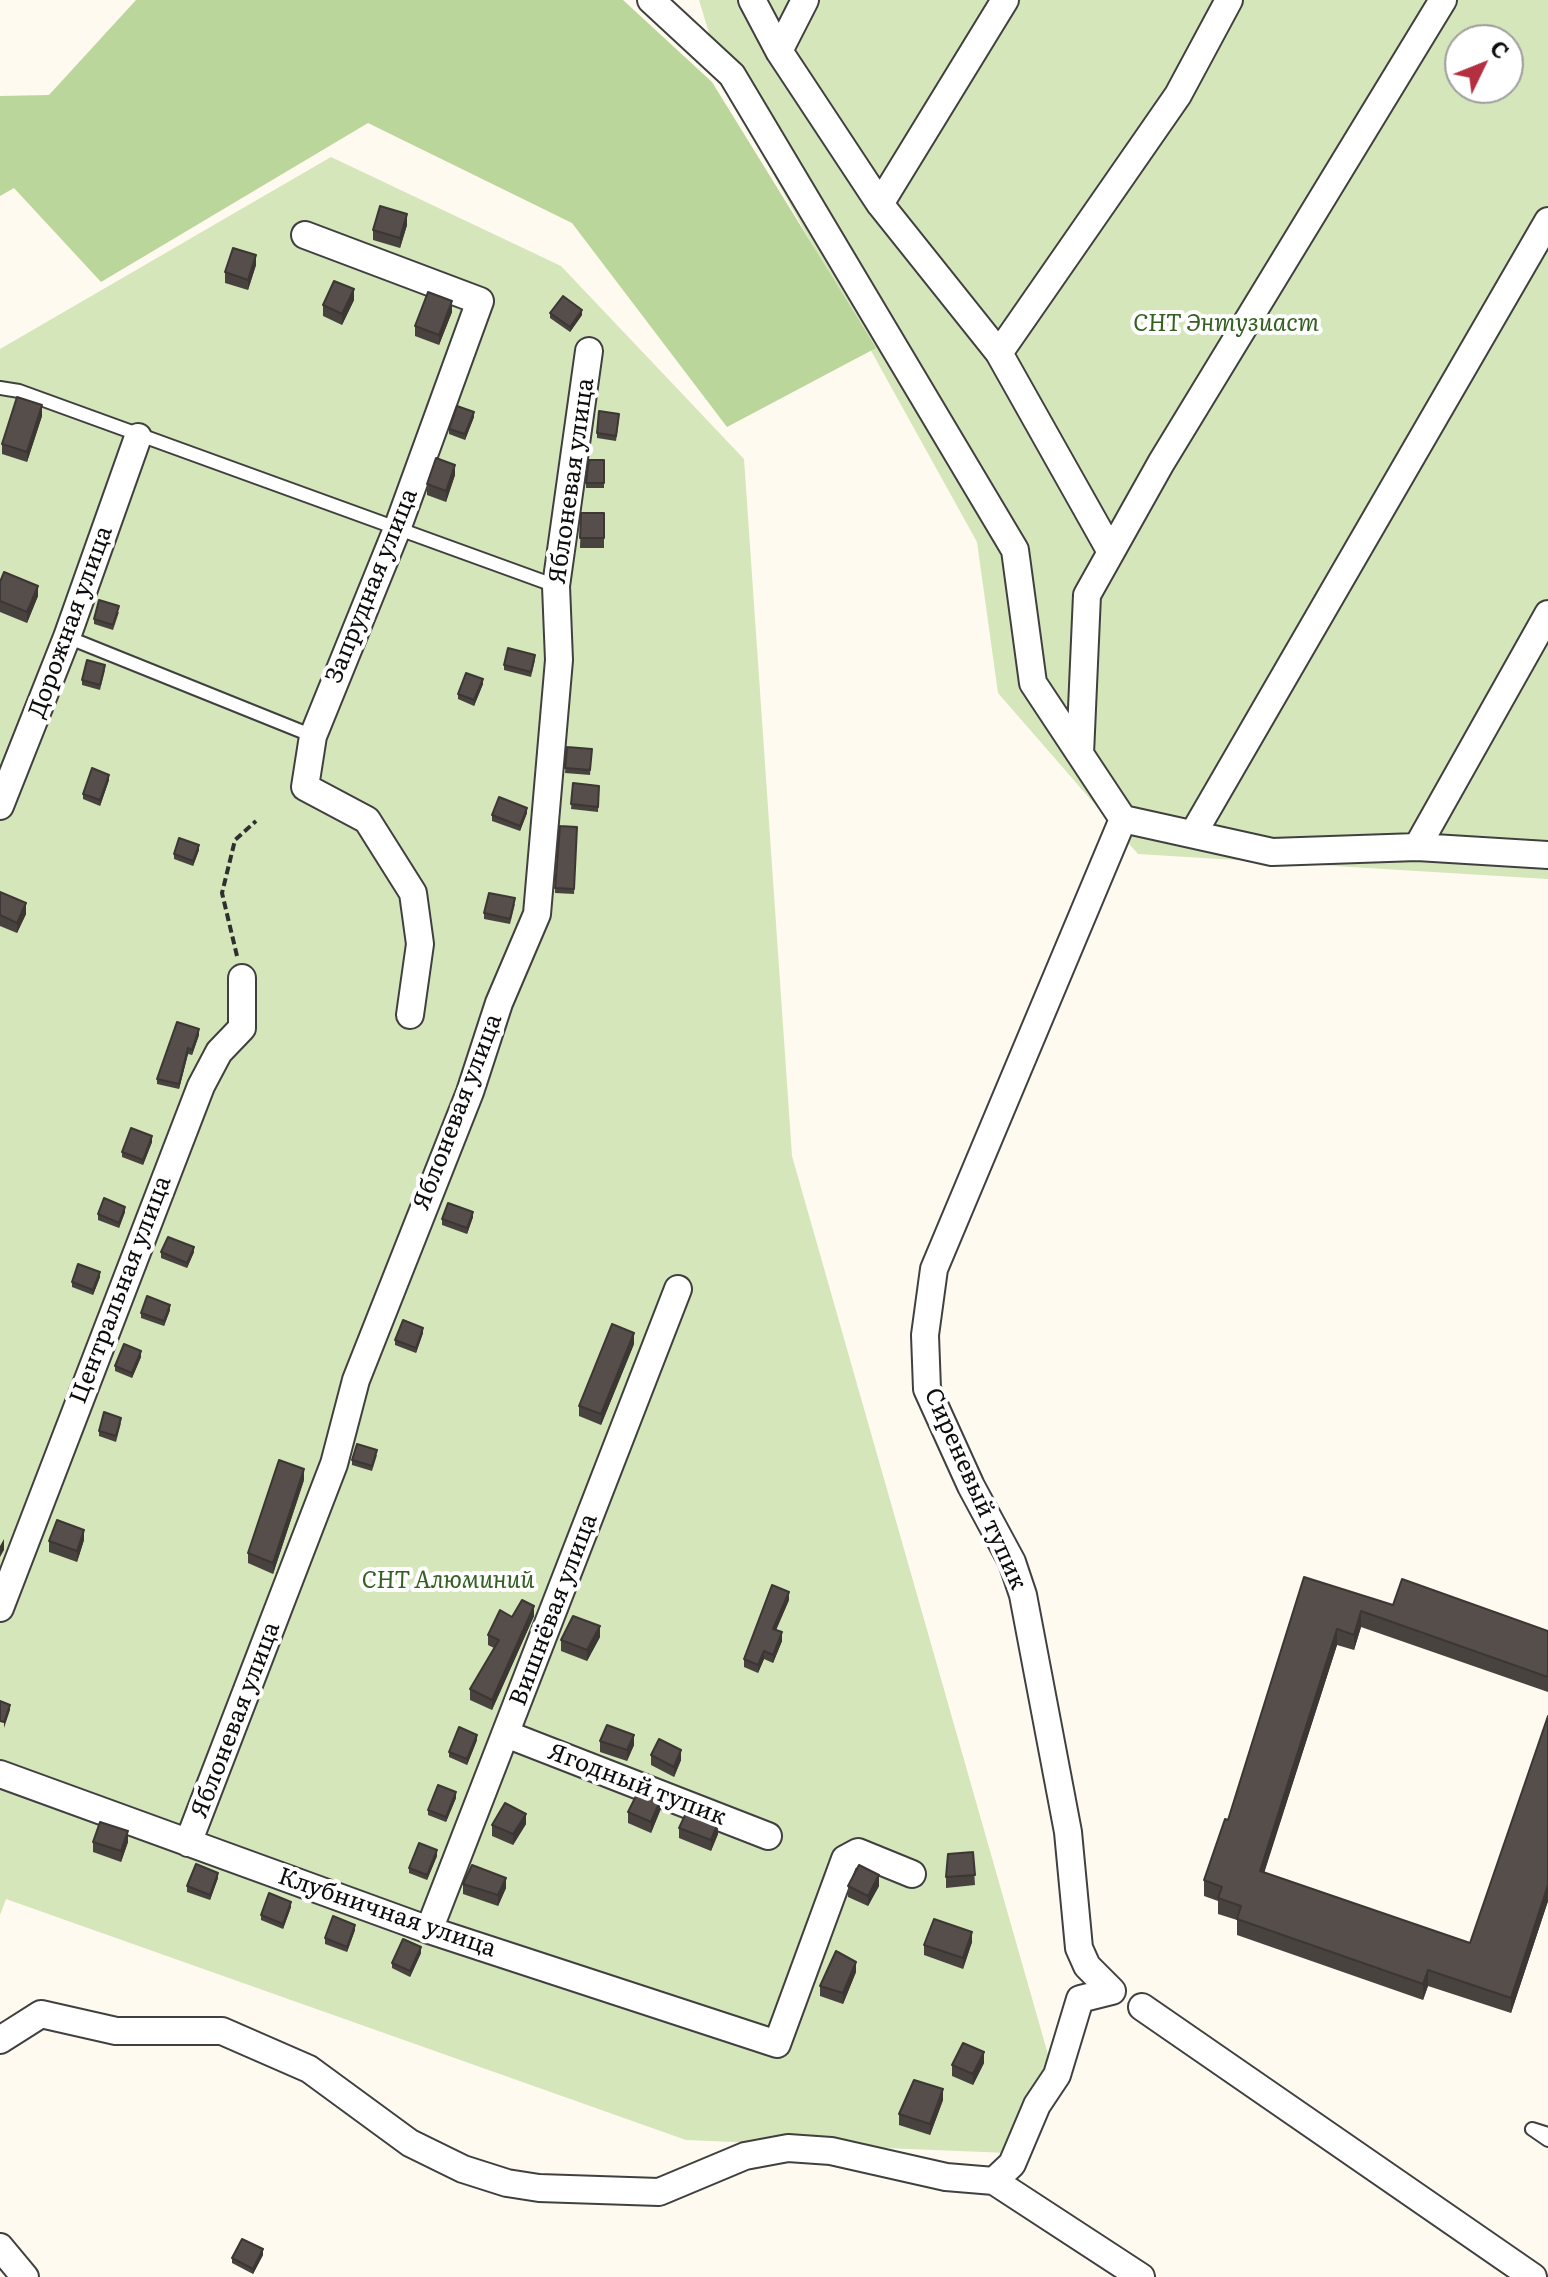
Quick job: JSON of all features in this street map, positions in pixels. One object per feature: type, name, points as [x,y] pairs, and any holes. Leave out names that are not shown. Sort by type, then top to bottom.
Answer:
[{"type":"street","points":[[651,0],[732,75],[1015,550],[1033,683],[1123,819],[1272,852],[1417,847],[1548,855]]},
{"type":"street","points":[[752,0],[779,51],[880,204],[999,353],[1111,552]]},
{"type":"street","points":[[779,51],[805,0]]},
{"type":"street","points":[[880,204],[1005,0]]},
{"type":"street","points":[[999,353],[1178,95],[1229,0]]},
{"type":"street","points":[[1080,754],[1087,595],[1161,463],[1443,0]]},
{"type":"street","points":[[1193,834],[1548,221]]},
{"type":"street","name":"Запрудная улица","points":[[305,235],[480,301],[397,529],[313,736],[305,787],[367,820],[413,893],[420,944],[410,1015]]},
{"type":"street","name":"Яблоневая улица","points":[[188,1843],[334,1464],[366,1353],[470,1092],[499,1003],[537,914],[559,660],[556,586],[589,351]]},
{"type":"street","name":"Дорожная улица","points":[[0,806],[67,637],[138,437]]},
{"type":"street","points":[[1417,847],[1548,614]]},
{"type":"street","name":"Сиреневый тупик","points":[[994,2181],[1012,2164],[1037,2105],[1057,2075],[1080,1999],[1112,1991],[1087,1966],[1079,1948],[1068,1832],[1023,1595],[1012,1562],[971,1486],[927,1389],[925,1335],[934,1269],[1123,819]]},
{"type":"street","name":"Центральная улица","points":[[0,1608],[201,1086],[219,1052],[242,1028],[242,978]]},
{"type":"street","name":"Вишнёвая улица","points":[[429,1930],[678,1289]]},
{"type":"street","name":"Ягодный тупик","points":[[506,1734],[768,1836]]},
{"type":"street","name":"Клубничная улица","points":[[0,1774],[429,1930],[777,2044],[845,1859],[858,1852],[912,1874]]},
{"type":"street","points":[[1142,2007],[1533,2277]]},
{"type":"street","points":[[0,2040],[41,2014],[116,2031],[222,2031],[309,2069],[410,2143],[463,2169],[507,2183],[539,2188],[659,2192],[745,2156],[788,2148],[831,2151],[946,2177],[994,2181],[1141,2277]]},
{"type":"street","points":[[0,2247],[25,2277]]},
{"type":"lane","points":[[0,388],[19,391],[138,437],[556,586]]},
{"type":"lane","points":[[67,637],[313,736]]},
{"type":"path","points":[[242,978],[222,893],[235,840],[256,821]]},
{"type":"green space","points":[[136,0],[623,0],[712,82],[876,348],[727,427],[572,223],[368,123],[101,282],[14,188],[0,196],[0,96],[49,95]]},
{"type":"green space","name":"СНТ Энтузиаст","points":[[699,0],[1548,0],[1548,879],[1138,854],[998,693],[977,542],[726,89]]},
{"type":"green space","name":"СНТ Алюминий","points":[[331,157],[561,266],[744,459],[792,1156],[1051,2065],[1009,2153],[686,2140],[6,1899],[0,1915],[0,349]]},
{"type":"building","points":[[380,206],[407,214],[400,238],[373,230]]},
{"type":"building","points":[[233,248],[256,255],[248,280],[225,272]]},
{"type":"building","points":[[334,281],[354,289],[342,314],[323,305]]},
{"type":"building","points":[[428,292],[452,301],[439,335],[415,326]]},
{"type":"building","points":[[563,296],[582,310],[570,327],[550,313]]},
{"type":"building","points":[[17,397],[42,405],[27,452],[2,444]]},
{"type":"building","points":[[457,406],[474,412],[465,434],[449,429]]},
{"type":"building","points":[[599,411],[619,414],[616,436],[597,433]]},
{"type":"building","points":[[436,458],[455,465],[446,491],[427,484]]},
{"type":"building","points":[[589,460],[604,460],[604,483],[586,483]]},
{"type":"building","points":[[581,513],[604,513],[604,538],[580,538]]},
{"type":"building","points":[[4,572],[38,586],[27,612],[0,601],[0,582]]},
{"type":"building","points":[[99,600],[119,606],[113,625],[94,619]]},
{"type":"building","points":[[508,648],[535,655],[531,672],[504,665]]},
{"type":"building","points":[[87,660],[105,665],[100,685],[82,680]]},
{"type":"building","points":[[466,673],[483,679],[474,700],[458,694]]},
{"type":"building","points":[[567,747],[592,749],[590,770],[565,768]]},
{"type":"building","points":[[92,768],[109,775],[100,800],[83,794]]},
{"type":"building","points":[[573,783],[599,786],[598,807],[571,804]]},
{"type":"building","points":[[499,797],[527,808],[520,826],[492,815]]},
{"type":"building","points":[[560,826],[577,827],[574,889],[555,888]]},
{"type":"building","points":[[179,838],[199,845],[193,861],[174,854]]},
{"type":"building","points":[[0,892],[26,903],[17,923],[0,915]]},
{"type":"building","points":[[489,893],[515,898],[510,919],[484,913]]},
{"type":"building","points":[[177,1022],[199,1029],[192,1050],[188,1048],[179,1084],[157,1079]]},
{"type":"building","points":[[131,1128],[152,1136],[143,1160],[122,1152]]},
{"type":"building","points":[[104,1198],[125,1207],[119,1223],[98,1214]]},
{"type":"building","points":[[448,1203],[473,1212],[467,1228],[442,1219]]},
{"type":"building","points":[[168,1237],[194,1247],[187,1263],[161,1252]]},
{"type":"building","points":[[78,1264],[100,1272],[93,1290],[72,1282]]},
{"type":"building","points":[[147,1296],[170,1305],[164,1321],[141,1313]]},
{"type":"building","points":[[403,1320],[423,1328],[416,1348],[395,1340]]},
{"type":"building","points":[[612,1324],[634,1333],[601,1414],[579,1406]]},
{"type":"building","points":[[124,1344],[141,1351],[132,1373],[115,1366]]},
{"type":"building","points":[[104,1412],[121,1418],[116,1436],[99,1431]]},
{"type":"building","points":[[357,1444],[377,1450],[372,1466],[352,1460]]},
{"type":"building","points":[[279,1460],[304,1469],[273,1563],[248,1553]]},
{"type":"building","points":[[57,1520],[84,1530],[77,1551],[49,1541]]},
{"type":"building","points":[[1304,1577],[1393,1605],[1402,1579],[1548,1631],[1548,1677],[1361,1611],[1354,1635],[1337,1629],[1260,1871],[1470,1943],[1548,1716],[1548,1885],[1511,1998],[1428,1970],[1423,1984],[1237,1919],[1241,1906],[1218,1898],[1222,1887],[1204,1880],[1225,1819],[1228,1820]]},
{"type":"building","points":[[772,1585],[789,1592],[773,1629],[782,1632],[773,1655],[764,1651],[758,1665],[744,1659]]},
{"type":"building","points":[[522,1600],[534,1606],[492,1700],[470,1689],[499,1640],[488,1635],[500,1610],[512,1617]]},
{"type":"building","points":[[573,1616],[600,1626],[587,1650],[561,1640]]},
{"type":"building","points":[[0,1701],[10,1705],[4,1722],[0,1721]]},
{"type":"building","points":[[607,1725],[634,1735],[627,1750],[600,1741]]},
{"type":"building","points":[[459,1727],[477,1735],[467,1759],[449,1752]]},
{"type":"building","points":[[659,1739],[681,1750],[674,1767],[651,1755]]},
{"type":"building","points":[[438,1785],[456,1792],[446,1817],[428,1810]]},
{"type":"building","points":[[638,1792],[660,1801],[651,1822],[628,1812]]},
{"type":"building","points":[[505,1803],[526,1814],[513,1834],[492,1825]]},
{"type":"building","points":[[687,1811],[718,1823],[711,1840],[679,1828]]},
{"type":"building","points":[[100,1822],[128,1831],[121,1851],[93,1842]]},
{"type":"building","points":[[419,1843],[437,1850],[427,1875],[409,1868]]},
{"type":"building","points":[[973,1852],[975,1875],[946,1877],[948,1854]]},
{"type":"building","points":[[196,1864],[218,1873],[210,1895],[187,1886]]},
{"type":"building","points":[[472,1865],[506,1878],[498,1895],[463,1884]]},
{"type":"building","points":[[859,1865],[879,1875],[868,1896],[848,1886]]},
{"type":"building","points":[[269,1893],[291,1902],[283,1924],[261,1915]]},
{"type":"building","points":[[333,1916],[355,1925],[347,1947],[325,1938]]},
{"type":"building","points":[[934,1919],[972,1932],[963,1958],[924,1945]]},
{"type":"building","points":[[403,1939],[421,1947],[410,1971],[392,1963]]},
{"type":"building","points":[[836,1951],[856,1962],[843,1993],[820,1986]]},
{"type":"building","points":[[963,2043],[984,2052],[973,2074],[952,2065]]},
{"type":"building","points":[[914,2080],[943,2089],[930,2124],[899,2114]]},
{"type":"building","points":[[242,2239],[263,2249],[253,2269],[232,2258]]}]
